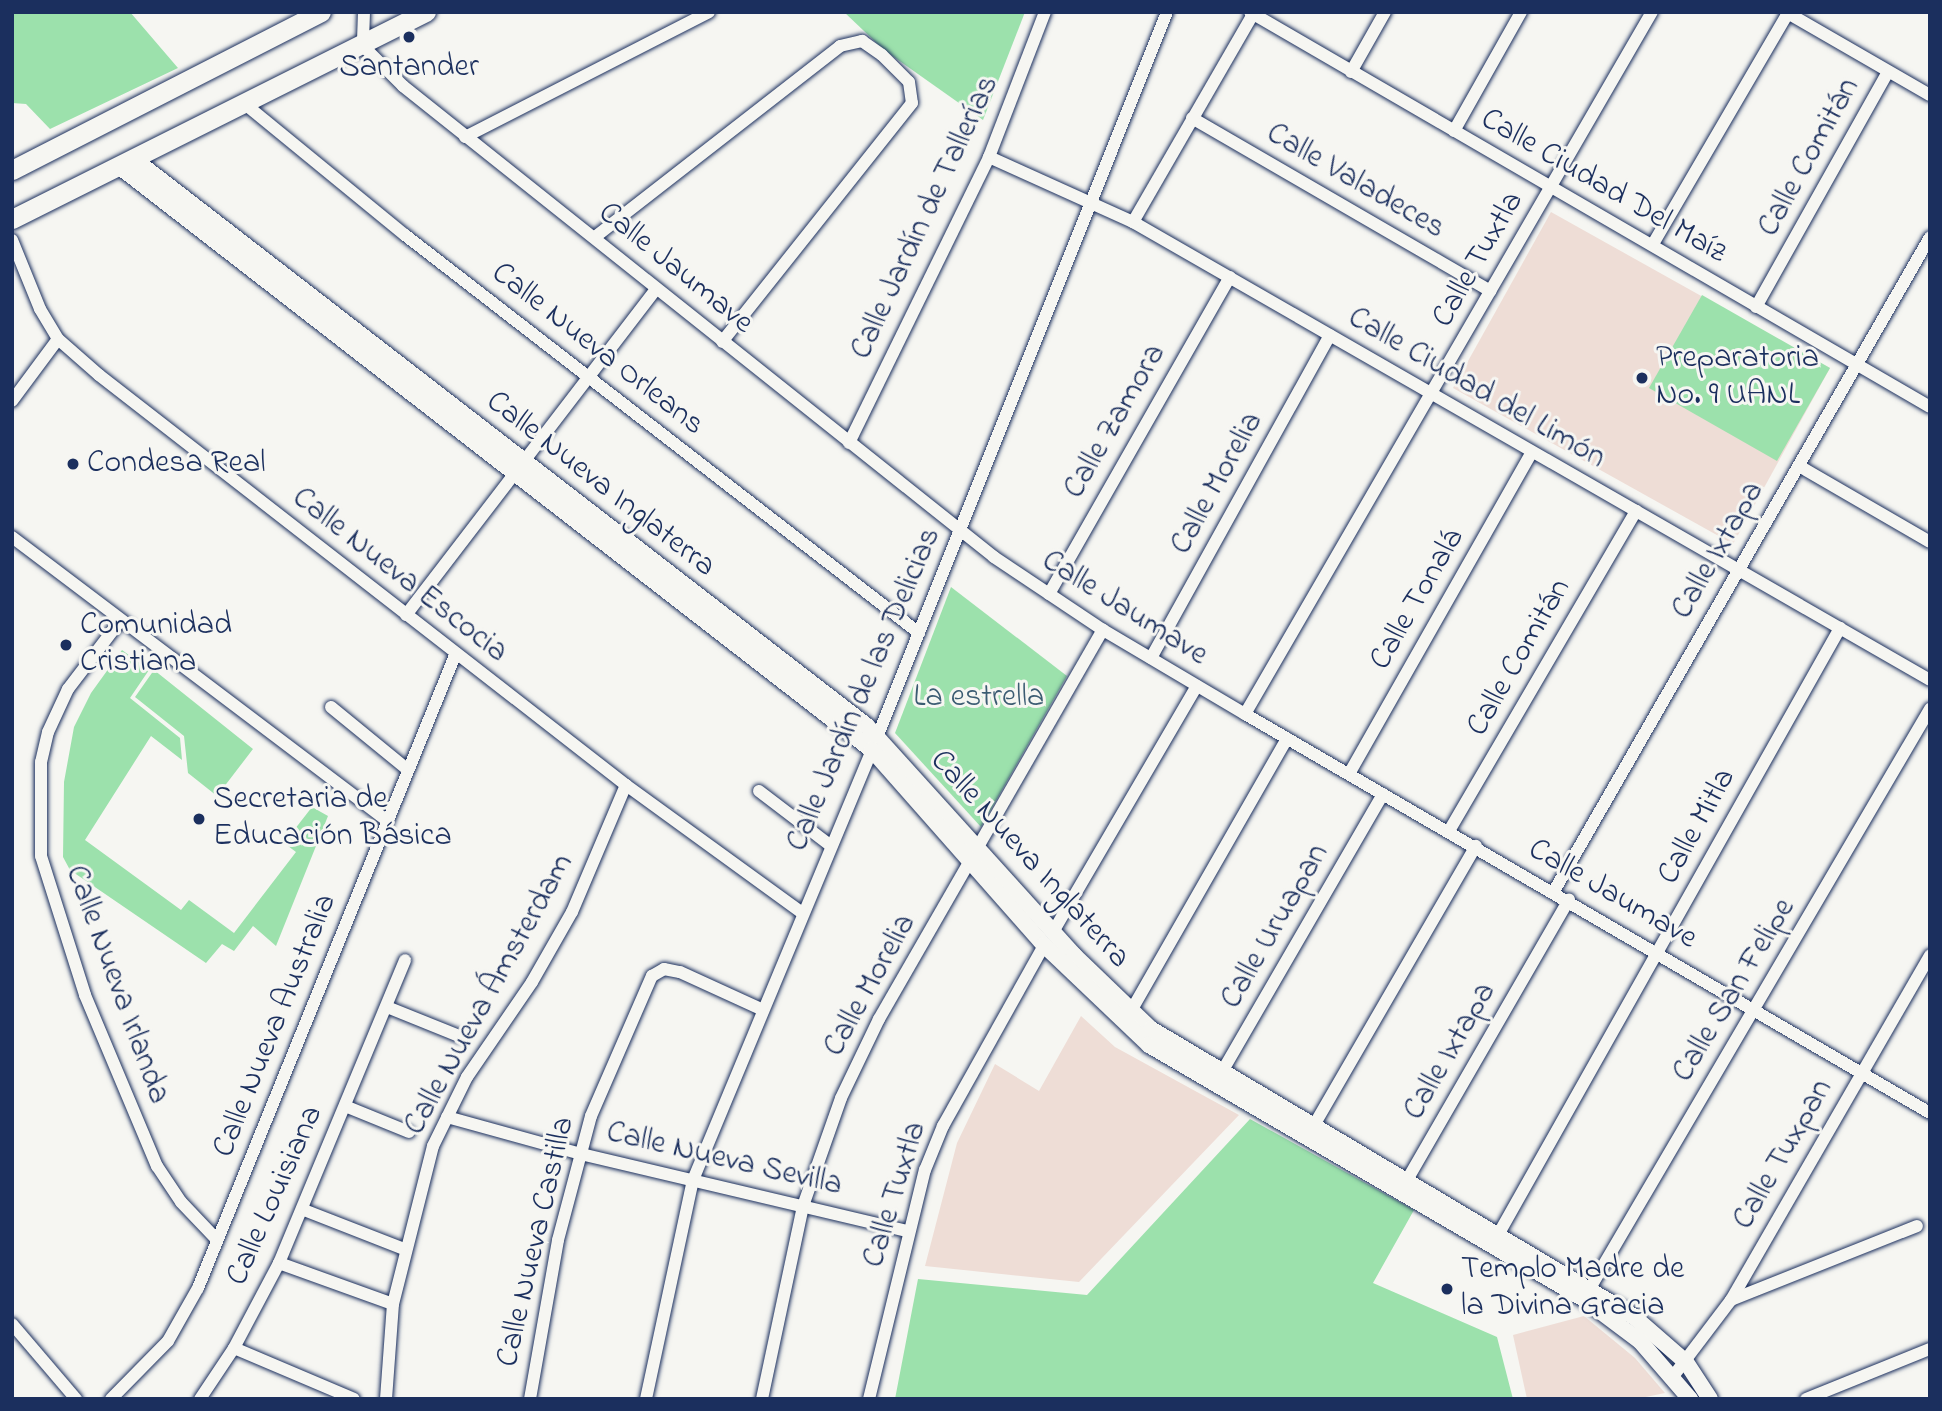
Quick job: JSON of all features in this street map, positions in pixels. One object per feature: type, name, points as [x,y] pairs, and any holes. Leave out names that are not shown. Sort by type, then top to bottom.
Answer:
[{"type":"main road","points":[[12,170],[321,12]]},
{"type":"main road","points":[[12,219],[246,105],[426,12]]},
{"type":"street","points":[[363,46],[364,12]]},
{"type":"street","points":[[465,137],[709,12]]},
{"type":"street","name":"Calle Jardín de Tallerías","points":[[849,443],[989,157],[1045,12]]},
{"type":"street","name":"Calle Jardín de las Delicias","points":[[646,1399],[693,1180],[801,912],[875,743],[1088,202],[1167,12]]},
{"type":"street","points":[[1351,72],[1385,12]]},
{"type":"street","points":[[1454,131],[1521,12]]},
{"type":"street","name":"Calle Tuxtla","points":[[1245,714],[1433,394],[1652,12]]},
{"type":"street","points":[[1133,222],[1252,13]]},
{"type":"street","name":"Calle Ciudad Del Maíz","points":[[1252,13],[1930,407]]},
{"type":"street","points":[[1653,244],[1787,13],[1930,95]]},
{"type":"street","points":[[595,237],[827,55],[853,40],[882,55],[909,82],[914,96],[722,342]]},
{"type":"street","name":"Calle Jaumave","points":[[363,46],[465,137],[595,237],[656,289],[960,531],[1049,594],[1197,686],[1555,891],[1930,1113]]},
{"type":"street","name":"Calle Comitán","points":[[1756,307],[1888,72]]},
{"type":"street","name":"Calle Nueva Orleans","points":[[246,105],[589,377],[919,633]]},
{"type":"street","name":"Calle Valadeces","points":[[1192,118],[1491,291]]},
{"type":"street","name":"Calle Ciudad del Limón","points":[[989,157],[1133,222],[1930,680]]},
{"type":"street","name":"Calle Nueva Inglaterra","points":[[127,164],[875,743],[1136,1035],[1649,1327],[1686,1362],[1710,1399]]},
{"type":"street","name":"Calle Ixtapa","points":[[1555,891],[1930,237]]},
{"type":"street","name":"Calle Nueva Escocia","points":[[12,240],[40,309],[58,339],[99,375],[626,785],[801,912]]},
{"type":"street","name":"Calle Zamora","points":[[1049,594],[1230,277]]},
{"type":"street","points":[[406,615],[656,289]]},
{"type":"street","name":"Calle Morelia","points":[[1152,658],[1330,335]]},
{"type":"street","points":[[12,401],[58,339]]},
{"type":"street","name":"Calle Tonalá","points":[[1349,774],[1532,452]]},
{"type":"street","points":[[1799,466],[1930,542]]},
{"type":"street","name":"Calle Comitán","points":[[1449,831],[1636,511]]},
{"type":"street","points":[[12,537],[387,821]]},
{"type":"street","name":"Calle Nueva Irlanda","points":[[120,621],[68,689],[48,732],[41,762],[41,856],[85,995],[157,1166],[181,1202],[217,1240]]},
{"type":"street","name":"Calle Mitla","points":[[1498,1235],[1840,628]]},
{"type":"street","name":"Calle Morelia","points":[[762,1399],[803,1206],[859,1059],[1103,630]]},
{"type":"street","name":"Calle Nueva Australia","points":[[111,1399],[168,1340],[198,1288],[456,653]]},
{"type":"street","name":"Calle Tuxtla","points":[[869,1399],[908,1231],[943,1126],[1048,939],[1197,686]]},
{"type":"street","points":[[331,707],[408,770]]},
{"type":"street","name":"Calle San Felipe","points":[[1587,1294],[1930,709]]},
{"type":"street","points":[[1130,1011],[1287,739]]},
{"type":"street","name":"Calle Nueva Ámsterdam","points":[[386,1399],[393,1304],[404,1249],[433,1146],[447,1117],[572,912],[626,785]]},
{"type":"street","points":[[759,791],[830,845]]},
{"type":"street","name":"Calle Uruapan","points":[[1217,1080],[1383,794]]},
{"type":"street","points":[[1313,1128],[1476,846]]},
{"type":"street","name":"Calle Ixtapa","points":[[1403,1188],[1569,900]]},
{"type":"street","name":"Calle Nueva Inglaterra","points":[[1048,939],[1130,1011],[1217,1080],[1313,1128],[1403,1188],[1498,1235],[1587,1294],[1628,1329],[1674,1375],[1690,1399]]},
{"type":"street","name":"Calle Tuxpan","points":[[1674,1375],[1731,1300],[1930,955]]},
{"type":"street","name":"Calle Louisiana","points":[[200,1399],[234,1348],[304,1210],[405,960]]},
{"type":"street","name":"Calle Nueva Castilla","points":[[530,1399],[556,1252],[591,1116],[657,971],[680,972],[761,1009]]},
{"type":"street","points":[[387,1007],[459,1036]]},
{"type":"street","points":[[345,1106],[409,1132]]},
{"type":"street","name":"Calle Nueva Sevilla","points":[[447,1117],[581,1154],[908,1231]]},
{"type":"street","points":[[304,1210],[404,1249]]},
{"type":"street","points":[[1731,1300],[1917,1226]]},
{"type":"street","points":[[279,1263],[393,1304]]},
{"type":"street","points":[[12,1324],[76,1399]]},
{"type":"street","points":[[234,1348],[354,1399]]},
{"type":"street","points":[[1805,1399],[1930,1349]]},
{"type":"shaded area","name":"Preparatoria No. 9 UANL","points":[[1551,212],[1830,368],[1733,544],[1453,388]]},
{"type":"shaded area","points":[[1081,1016],[1115,1047],[1239,1115],[1079,1282],[925,1266],[957,1143],[995,1064],[1039,1091]]},
{"type":"shaded area","points":[[1584,1316],[1635,1358],[1665,1393],[1636,1399],[1527,1399],[1513,1335]]},
{"type":"green space","points":[[12,12],[130,12],[178,68],[50,129],[26,104],[12,103]]},
{"type":"green space","points":[[844,12],[1025,12],[983,120],[884,50]]},
{"type":"green space","points":[[1702,295],[1830,368],[1777,461],[1649,388]]},
{"type":"green space","name":"La estrella","points":[[951,587],[1067,676],[981,827],[895,733]]},
{"type":"green space","points":[[122,650],[149,670],[130,698],[180,738],[182,760],[151,736],[85,840],[181,910],[189,900],[234,933],[296,852],[284,843],[312,807],[328,816],[276,946],[253,926],[234,951],[222,944],[206,963],[70,870],[63,857],[64,782],[74,727],[91,693]]},
{"type":"green space","points":[[154,670],[253,749],[217,796],[188,773],[184,736],[135,697]]},
{"type":"green space","points":[[1250,1119],[1414,1210],[1373,1283],[1497,1337],[1513,1399],[895,1399],[918,1279],[1087,1295]]},
{"type":"place","name":"Santander","points":[[409,37]]},
{"type":"place","name":"Preparatoria No. 9 UANL","points":[[1642,378]]},
{"type":"place","name":"Condesa Real","points":[[73,464]]},
{"type":"place","name":"Comunidad Cristiana","points":[[66,645]]},
{"type":"place","name":"Secretaria de Educación Básica","points":[[199,819]]},
{"type":"place","name":"Templo Madre de la Divina Gracia","points":[[1447,1289]]}]
